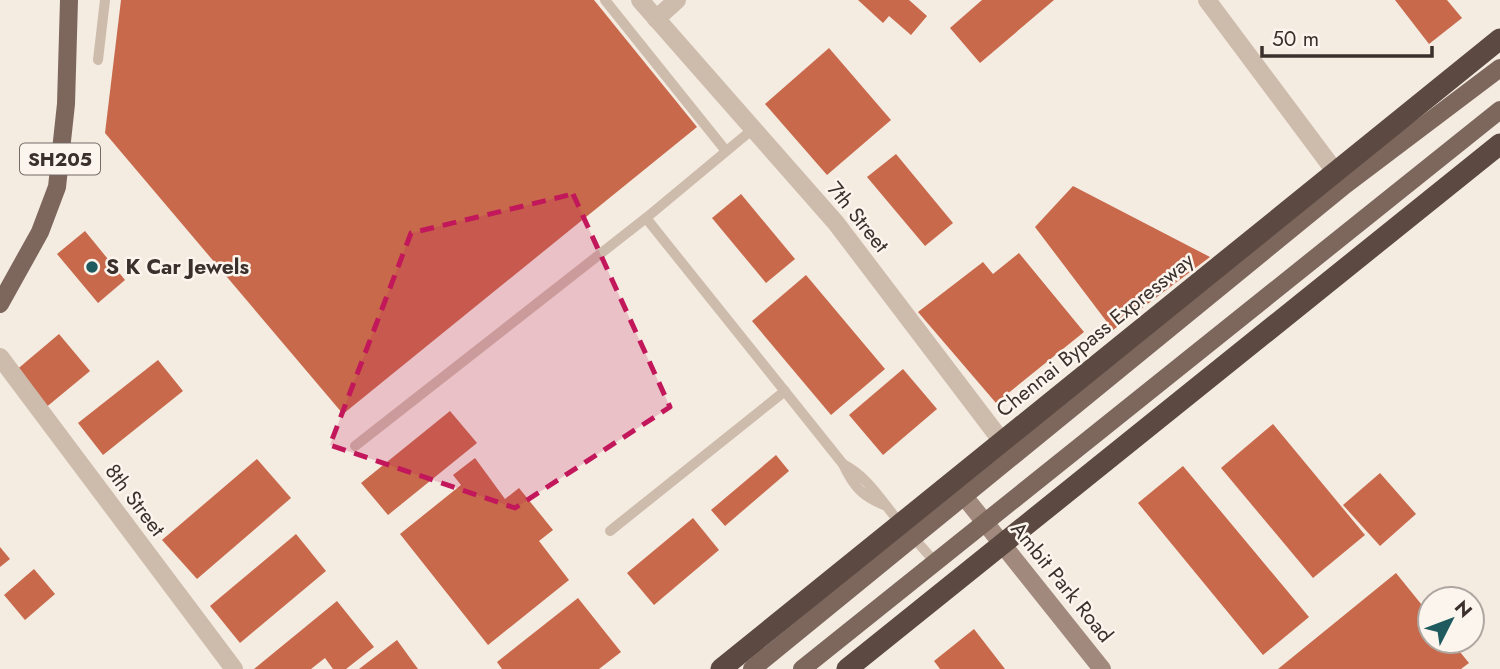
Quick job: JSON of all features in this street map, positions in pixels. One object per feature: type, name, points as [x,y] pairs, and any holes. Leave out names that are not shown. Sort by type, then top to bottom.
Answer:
[{"type":"highway","name":"Chennai Bypass Expressway","points":[[721,669],[1500,39]]},
{"type":"highway","points":[[847,669],[1500,144]]},
{"type":"main road","name":"SH205","points":[[0,304],[40,232],[57,187],[66,104],[69,0]]},
{"type":"main road","points":[[752,669],[914,538],[1012,454],[1345,185],[1500,68]]},
{"type":"main road","points":[[802,669],[1500,110]]},
{"type":"street","name":"7th Street","points":[[640,0],[836,223],[1012,454]]},
{"type":"street","points":[[656,19],[677,0]]},
{"type":"street","points":[[1207,0],[1345,185]]},
{"type":"street","name":"8th Street","points":[[0,358],[234,669]]},
{"type":"street","name":"Ambit Park Road","points":[[963,495],[1102,669]]},
{"type":"lane","points":[[98,60],[105,0]]},
{"type":"lane","points":[[605,0],[726,151]]},
{"type":"lane","points":[[355,446],[646,218],[753,129]]},
{"type":"lane","points":[[646,218],[844,464],[850,481],[864,497],[884,505],[935,562]]},
{"type":"lane","points":[[610,531],[785,391]]},
{"type":"highlighted area","points":[[573,194],[670,407],[515,508],[330,445],[411,233]]},
{"type":"building","points":[[121,0],[594,0],[697,127],[343,414],[105,133]]},
{"type":"building","points":[[858,0],[909,0],[927,16],[911,35],[889,16],[883,23]]},
{"type":"building","points":[[982,0],[1054,0],[980,63],[950,28]]},
{"type":"building","points":[[1395,0],[1447,0],[1462,18],[1429,44]]},
{"type":"building","points":[[829,48],[891,120],[827,175],[765,104]]},
{"type":"building","points":[[896,154],[953,223],[925,246],[867,177]]},
{"type":"building","points":[[1073,186],[1210,257],[1113,330],[1035,227]]},
{"type":"building","points":[[741,194],[795,259],[766,283],[712,218]]},
{"type":"building","name":"S K Car Jewels","points":[[85,231],[125,280],[98,303],[57,254]]},
{"type":"building","points":[[1019,253],[1084,332],[996,403],[918,312],[983,262],[993,274]]},
{"type":"building","points":[[806,275],[885,369],[831,415],[752,321]]},
{"type":"building","points":[[59,334],[90,371],[44,409],[14,372]]},
{"type":"building","points":[[158,360],[183,391],[103,455],[78,423]]},
{"type":"building","points":[[903,369],[937,409],[883,455],[849,415]]},
{"type":"building","points":[[450,411],[477,443],[388,515],[361,483]]},
{"type":"building","points":[[1273,424],[1365,535],[1313,578],[1221,468]]},
{"type":"building","points":[[776,455],[789,471],[725,526],[711,510]]},
{"type":"building","points":[[475,458],[505,499],[519,488],[553,530],[539,541],[569,580],[488,645],[400,534],[461,485],[453,475]]},
{"type":"building","points":[[257,459],[291,498],[197,579],[162,540]]},
{"type":"building","points":[[1183,466],[1309,617],[1263,655],[1138,503]]},
{"type":"building","points":[[1380,473],[1416,514],[1380,546],[1343,505]]},
{"type":"building","points":[[693,518],[719,550],[654,605],[627,573]]},
{"type":"building","points":[[296,534],[326,571],[240,643],[210,606]]},
{"type":"building","points":[[0,547],[10,559],[0,567]]},
{"type":"building","points":[[34,569],[55,594],[25,620],[4,595]]},
{"type":"building","points":[[1396,573],[1416,598],[1416,655],[1462,655],[1469,663],[1461,669],[1278,669]]},
{"type":"building","points":[[578,598],[621,652],[599,669],[502,669],[497,662]]},
{"type":"building","points":[[337,601],[374,647],[346,669],[333,669],[325,658],[311,669],[254,669]]},
{"type":"building","points":[[974,629],[1005,669],[940,669],[934,661]]},
{"type":"building","points":[[397,640],[418,669],[359,669]]},
{"type":"place","name":"S K Car Jewels","points":[[92,267]]}]
